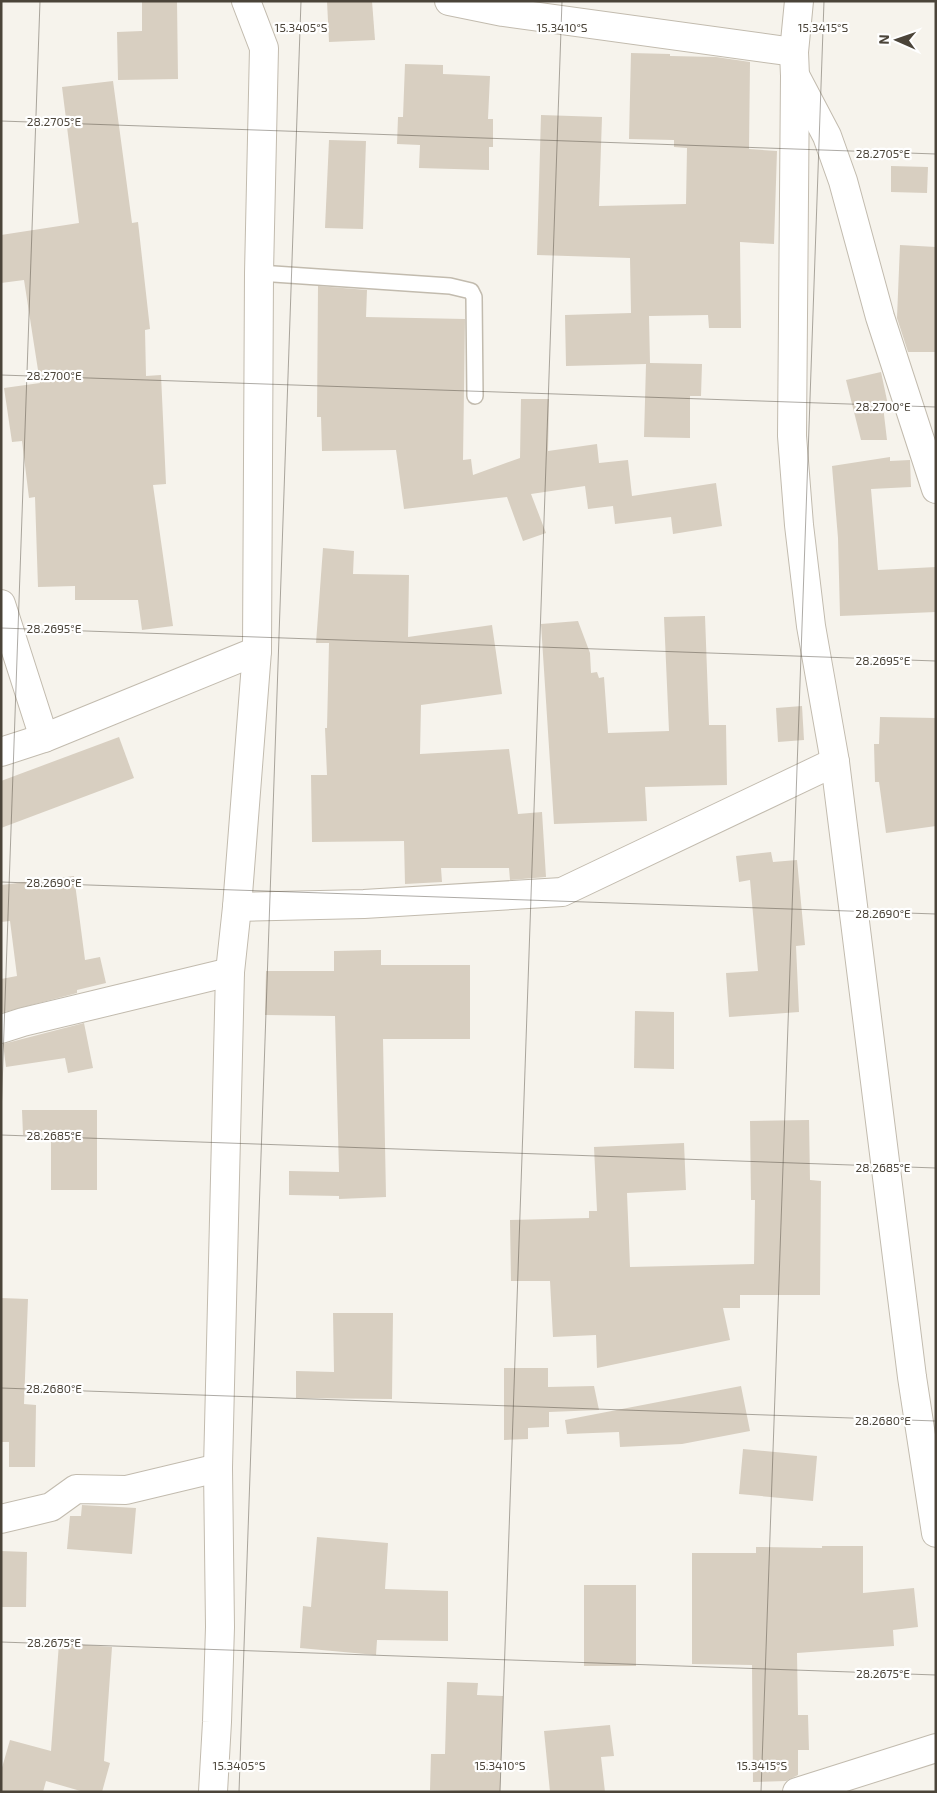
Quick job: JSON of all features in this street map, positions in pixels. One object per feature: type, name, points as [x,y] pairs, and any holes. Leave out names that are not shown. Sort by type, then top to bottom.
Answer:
[{"type":"street","points":[[212,1792],[217,1722],[220,1627],[218,1468],[230,972],[237,907],[257,651],[264,48],[246,1]]},
{"type":"street","points":[[449,1],[794,64]]},
{"type":"street","points":[[799,1],[794,64],[792,436],[799,525],[811,626],[835,762],[912,1377],[936,1533]]},
{"type":"street","points":[[794,64],[827,136],[843,181],[880,317],[936,489]]},
{"type":"street","points":[[1,604],[44,738]]},
{"type":"street","points":[[1,752],[44,738],[257,651]]},
{"type":"street","points":[[237,907],[364,904],[562,892],[835,762]]},
{"type":"street","points":[[1,1029],[230,972]]},
{"type":"street","points":[[1,1519],[51,1507],[76,1489],[126,1490],[218,1468]]},
{"type":"street","points":[[797,1792],[936,1748]]},
{"type":"lane","points":[[260,273],[450,286],[471,291],[474,296],[474,396]]},
{"type":"building","points":[[142,1],[177,1],[178,79],[118,80],[117,32],[142,31]]},
{"type":"building","points":[[327,1],[372,1],[375,40],[329,42]]},
{"type":"building","points":[[631,53],[716,57],[750,62],[749,149],[777,151],[774,244],[740,242],[741,328],[709,328],[708,315],[649,316],[650,363],[702,364],[701,396],[690,396],[690,438],[644,437],[646,364],[566,366],[565,315],[631,313],[630,258],[537,255],[541,115],[602,117],[599,206],[686,204],[687,148],[674,147],[674,140],[629,139]]},
{"type":"building","points":[[405,64],[443,65],[443,74],[490,76],[488,119],[493,119],[493,147],[489,147],[489,170],[419,168],[420,145],[397,144],[398,117],[403,117]]},
{"type":"building","points":[[113,81],[132,223],[138,222],[150,329],[145,330],[146,376],[161,375],[166,484],[153,485],[173,626],[142,630],[138,600],[75,600],[75,586],[38,587],[35,497],[29,498],[22,441],[12,442],[4,388],[40,383],[24,280],[1,283],[1,235],[79,223],[62,87]]},
{"type":"building","points":[[329,140],[366,141],[363,229],[325,228]]},
{"type":"building","points":[[891,166],[928,167],[927,193],[891,192]]},
{"type":"building","points":[[900,245],[936,247],[936,352],[908,352],[897,318]]},
{"type":"building","points":[[318,286],[367,290],[366,317],[465,319],[463,460],[471,459],[473,475],[520,458],[521,399],[549,399],[548,451],[597,444],[599,463],[628,460],[632,496],[716,483],[722,526],[673,534],[671,517],[615,524],[613,506],[588,509],[585,486],[531,494],[546,533],[523,541],[507,497],[404,509],[396,450],[322,451],[321,417],[317,417]]},
{"type":"building","points":[[881,372],[888,405],[883,406],[887,440],[861,440],[846,380]]},
{"type":"building","points":[[890,457],[890,461],[910,460],[911,487],[871,489],[878,570],[936,567],[936,612],[840,616],[838,538],[832,466]]},
{"type":"building","points":[[323,548],[354,551],[353,574],[409,575],[408,637],[492,625],[502,694],[421,705],[420,754],[509,749],[518,814],[542,812],[546,877],[510,880],[509,868],[441,868],[442,882],[405,884],[404,841],[312,842],[311,775],[327,775],[325,728],[327,728],[329,643],[316,643]]},
{"type":"building","points":[[705,616],[709,725],[726,725],[727,785],[645,787],[647,821],[554,824],[541,624],[578,621],[590,653],[591,673],[597,672],[599,678],[604,677],[608,733],[669,731],[664,617]]},
{"type":"building","points":[[802,706],[804,740],[778,742],[776,708]]},
{"type":"building","points":[[880,717],[936,718],[936,826],[886,833],[879,782],[875,782],[874,744],[879,744]]},
{"type":"building","points":[[119,737],[134,778],[1,828],[1,781]]},
{"type":"building","points":[[771,852],[773,862],[797,860],[805,945],[796,946],[799,1012],[729,1017],[726,973],[758,971],[750,880],[739,882],[736,856]]},
{"type":"building","points":[[74,876],[85,960],[100,957],[106,983],[77,990],[77,993],[1,1013],[1,979],[17,976],[10,921],[1,922],[1,885]]},
{"type":"building","points":[[381,950],[381,965],[470,965],[470,1039],[383,1039],[386,1197],[339,1199],[339,1196],[289,1195],[289,1171],[339,1172],[335,1016],[265,1015],[266,971],[334,971],[334,951]]},
{"type":"building","points":[[635,1011],[674,1012],[674,1069],[634,1068]]},
{"type":"building","points":[[84,1023],[93,1068],[68,1073],[65,1058],[6,1067],[3,1044]]},
{"type":"building","points":[[22,1110],[97,1110],[97,1190],[51,1190],[51,1135],[23,1135]]},
{"type":"building","points":[[809,1120],[810,1180],[821,1181],[820,1295],[740,1295],[740,1308],[723,1308],[730,1340],[597,1368],[596,1335],[553,1337],[550,1281],[511,1281],[510,1220],[589,1218],[589,1211],[597,1211],[594,1147],[684,1143],[686,1190],[627,1193],[630,1267],[754,1264],[755,1200],[751,1200],[750,1121]]},
{"type":"building","points":[[1,1298],[28,1299],[24,1404],[36,1405],[35,1467],[9,1467],[9,1442],[1,1442]]},
{"type":"building","points":[[333,1313],[393,1313],[392,1399],[296,1398],[296,1371],[334,1372]]},
{"type":"building","points":[[504,1368],[548,1368],[548,1387],[594,1386],[599,1410],[549,1412],[549,1427],[528,1428],[528,1439],[504,1440]]},
{"type":"building","points":[[741,1386],[750,1431],[682,1444],[620,1447],[619,1432],[567,1434],[565,1420]]},
{"type":"building","points":[[743,1449],[817,1456],[813,1501],[739,1494]]},
{"type":"building","points":[[82,1505],[136,1508],[132,1554],[67,1549],[70,1516],[81,1516]]},
{"type":"building","points":[[317,1537],[388,1543],[385,1589],[448,1591],[448,1641],[377,1640],[376,1655],[300,1648],[303,1606],[311,1607]]},
{"type":"building","points":[[822,1546],[863,1546],[863,1593],[914,1588],[918,1627],[893,1630],[894,1646],[797,1653],[798,1715],[808,1715],[809,1750],[798,1750],[798,1775],[786,1781],[753,1782],[752,1665],[692,1664],[692,1553],[756,1553],[756,1547],[822,1548]]},
{"type":"building","points":[[1,1551],[27,1552],[26,1607],[1,1607]]},
{"type":"building","points":[[584,1585],[636,1585],[636,1666],[584,1666]]},
{"type":"building","points":[[59,1643],[112,1647],[104,1761],[110,1763],[102,1792],[84,1792],[46,1781],[43,1792],[1,1792],[1,1771],[10,1740],[51,1751]]},
{"type":"building","points":[[447,1682],[478,1683],[477,1695],[503,1696],[500,1792],[430,1790],[431,1754],[445,1754]]},
{"type":"building","points":[[610,1725],[614,1756],[601,1757],[605,1792],[550,1792],[544,1731]]}]
